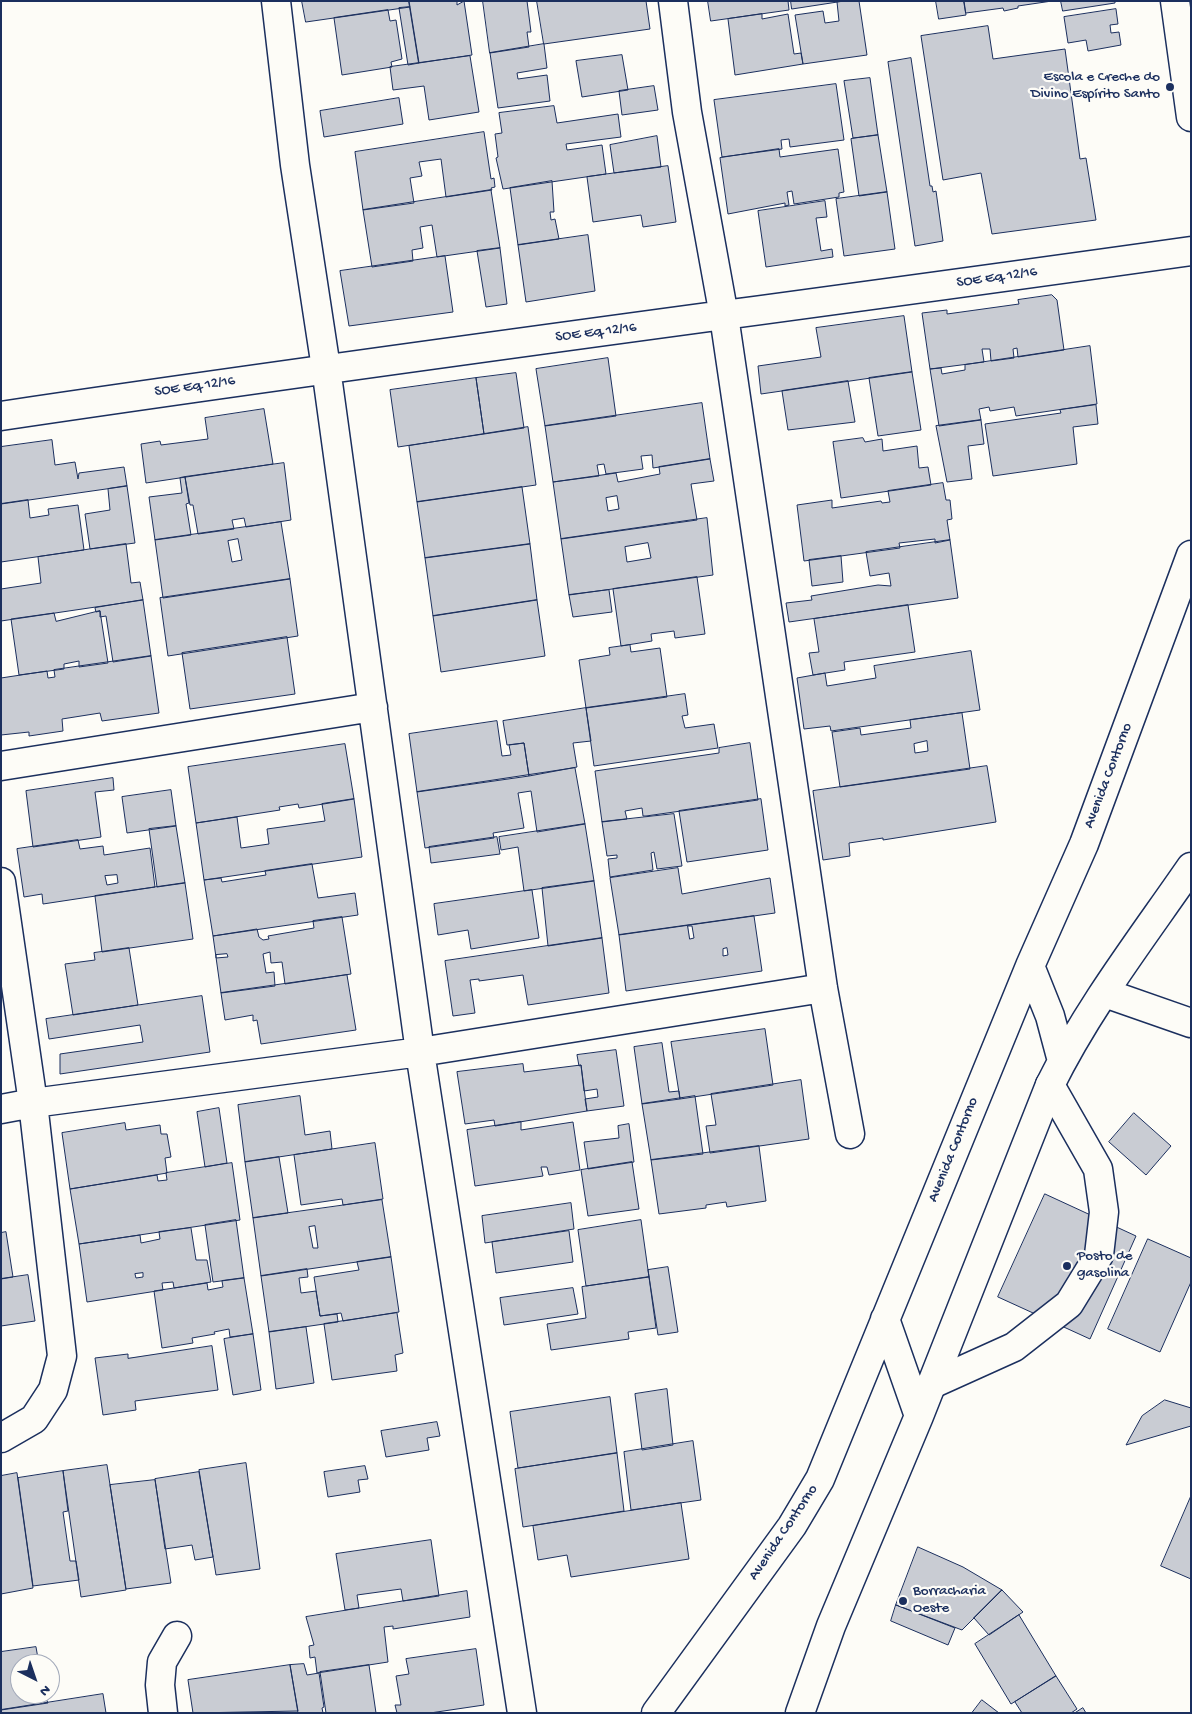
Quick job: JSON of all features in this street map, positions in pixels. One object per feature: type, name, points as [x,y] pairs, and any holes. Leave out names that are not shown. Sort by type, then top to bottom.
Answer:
[{"type":"street","points":[[276,1],[295,165],[326,368],[420,1052],[522,1713]]},
{"type":"street","points":[[673,1],[687,112],[724,316],[823,988],[850,1134]]},
{"type":"street","points":[[1174,1],[1191,117]]},
{"type":"street","name":"SOE Eq 12/16","points":[[1,416],[326,368],[724,316],[1191,251]]},
{"type":"street","name":"Avenida Contorno","points":[[656,1713],[792,1526],[820,1479],[1030,966],[1084,844],[1191,555]]},
{"type":"street","points":[[1,766],[373,707]]},
{"type":"street","points":[[800,1713],[832,1626],[932,1384],[1050,1085],[1062,1061],[1105,993],[1191,868]]},
{"type":"street","points":[[1,882],[33,1103],[62,1356],[53,1390],[34,1419],[1,1438]]},
{"type":"street","points":[[1030,966],[1050,1016],[1062,1061]]},
{"type":"street","points":[[1,1109],[33,1103],[420,1052],[823,988]]},
{"type":"street","points":[[1105,993],[1191,1023]]},
{"type":"street","points":[[932,1384],[1014,1347],[1021,1342],[1069,1304],[1099,1255],[1104,1212],[1098,1169],[1050,1085]]},
{"type":"street","points":[[885,1319],[919,1416]]},
{"type":"street","points":[[164,1713],[160,1685],[162,1662],[177,1636]]},
{"type":"building","points":[[302,1],[409,1],[410,7],[306,22]]},
{"type":"building","points":[[409,1],[457,1],[457,5],[464,1],[472,55],[419,63]]},
{"type":"building","points":[[483,1],[527,1],[531,32],[527,32],[529,47],[490,53]]},
{"type":"building","points":[[537,1],[646,1],[650,29],[544,44]]},
{"type":"building","points":[[708,1],[788,1],[789,10],[711,21]]},
{"type":"building","points":[[791,1],[844,1],[792,9]]},
{"type":"building","points":[[859,1],[867,55],[803,64],[795,15],[823,11],[825,23],[839,21],[837,2]]},
{"type":"building","points":[[936,1],[964,1],[966,15],[939,19]]},
{"type":"building","points":[[964,1],[1052,1],[1018,6],[1018,8],[1004,11],[1003,8],[966,13]]},
{"type":"building","points":[[1061,1],[1115,1],[1115,3],[1063,11]]},
{"type":"building","points":[[410,7],[419,63],[408,65],[399,8]]},
{"type":"building","points":[[1116,9],[1118,24],[1110,25],[1111,33],[1119,32],[1121,45],[1088,51],[1086,40],[1068,43],[1064,17]]},
{"type":"building","points":[[388,10],[390,21],[396,20],[402,59],[391,62],[392,67],[342,75],[334,18]]},
{"type":"building","points":[[762,14],[762,19],[788,14],[794,54],[801,53],[803,64],[735,75],[728,19]]},
{"type":"building","points":[[988,26],[993,59],[1065,49],[1080,159],[1086,158],[1096,220],[992,234],[981,173],[943,180],[921,36]]},
{"type":"building","points":[[544,44],[547,68],[517,73],[518,79],[547,75],[550,101],[498,108],[490,53]]},
{"type":"building","points":[[622,55],[628,90],[582,97],[576,61]]},
{"type":"building","points":[[470,56],[479,112],[429,120],[424,86],[393,90],[390,67]]},
{"type":"building","points":[[911,58],[930,186],[932,186],[933,192],[936,191],[943,241],[915,246],[888,62]]},
{"type":"building","points":[[870,78],[878,135],[853,138],[844,81]]},
{"type":"building","points":[[836,84],[844,140],[790,147],[789,139],[781,140],[782,149],[722,157],[714,100]]},
{"type":"building","points":[[654,86],[658,110],[622,115],[619,91]]},
{"type":"building","points":[[399,98],[403,124],[324,137],[320,111]]},
{"type":"building","points":[[554,106],[557,123],[618,114],[621,137],[566,144],[567,150],[602,145],[606,174],[503,189],[496,158],[498,157],[495,134],[502,133],[499,113]]},
{"type":"building","points":[[484,132],[491,179],[494,178],[495,187],[491,188],[492,190],[446,197],[441,159],[419,162],[422,176],[410,178],[414,203],[363,210],[355,152]]},
{"type":"building","points":[[878,135],[887,192],[859,196],[851,139]]},
{"type":"building","points":[[657,136],[661,167],[614,173],[610,145]]},
{"type":"building","points":[[779,149],[780,157],[838,149],[844,192],[839,193],[839,197],[794,204],[792,191],[787,192],[789,205],[785,206],[785,203],[728,214],[720,158]]},
{"type":"building","points":[[668,166],[676,222],[643,227],[641,215],[593,222],[587,177]]},
{"type":"building","points":[[552,181],[554,212],[550,212],[551,220],[555,219],[559,239],[518,245],[510,188]]},
{"type":"building","points":[[491,190],[500,248],[437,257],[432,225],[420,227],[423,248],[412,250],[413,261],[372,267],[363,210]]},
{"type":"building","points":[[887,192],[895,249],[844,256],[836,199]]},
{"type":"building","points":[[825,201],[827,217],[816,218],[821,251],[832,249],[833,257],[766,267],[758,211]]},
{"type":"building","points":[[588,235],[595,291],[526,302],[518,245]]},
{"type":"building","points":[[500,248],[507,304],[486,307],[477,251]]},
{"type":"building","points":[[445,256],[453,312],[349,326],[340,271]]},
{"type":"building","points":[[1052,295],[1057,300],[1064,350],[1018,357],[1017,348],[1013,349],[1014,358],[991,361],[990,349],[982,349],[984,362],[930,369],[922,313],[947,310],[947,314],[1019,304],[1018,300]]},
{"type":"building","points":[[904,316],[912,372],[761,394],[758,366],[821,357],[816,328]]},
{"type":"building","points":[[1090,346],[1097,404],[1016,416],[1014,407],[990,411],[989,407],[979,409],[981,420],[939,426],[930,369],[941,368],[942,374],[965,370],[965,365]]},
{"type":"building","points":[[608,358],[616,416],[545,426],[536,369]]},
{"type":"building","points":[[912,372],[921,430],[878,436],[869,378]]},
{"type":"building","points":[[516,373],[524,428],[484,434],[476,378]]},
{"type":"building","points":[[476,378],[484,434],[398,447],[390,390]]},
{"type":"building","points":[[848,381],[855,422],[788,430],[782,391]]},
{"type":"building","points":[[702,403],[710,459],[653,468],[652,455],[641,456],[643,469],[606,474],[604,464],[597,465],[599,476],[553,482],[545,426]]},
{"type":"building","points":[[1096,405],[1098,424],[1073,427],[1077,464],[993,476],[985,424],[1061,413],[1060,410]]},
{"type":"building","points":[[264,409],[273,464],[146,483],[141,444],[160,441],[161,445],[208,439],[205,418]]},
{"type":"building","points":[[981,420],[984,444],[968,446],[972,479],[947,482],[936,426]]},
{"type":"building","points":[[528,427],[536,485],[417,502],[409,446]]},
{"type":"building","points":[[863,438],[865,442],[882,439],[883,451],[917,446],[919,468],[928,467],[931,485],[841,498],[833,442]]},
{"type":"building","points":[[52,440],[55,465],[75,462],[78,479],[79,473],[124,467],[127,486],[1,504],[1,447]]},
{"type":"building","points":[[710,459],[714,481],[691,484],[697,520],[561,539],[553,482],[616,473],[618,482],[660,474],[659,467]],"holes":[[[617,496],[619,509],[608,511],[606,498]]]},
{"type":"building","points":[[284,463],[291,520],[246,527],[244,518],[232,520],[234,529],[198,534],[193,505],[190,505],[185,477]]},
{"type":"building","points":[[185,477],[189,503],[186,504],[191,535],[155,540],[149,497],[182,493],[180,478]]},
{"type":"building","points":[[943,483],[946,500],[950,500],[952,519],[947,520],[950,540],[935,543],[935,539],[899,543],[900,548],[804,561],[797,505],[832,500],[832,508],[881,501],[882,503],[890,502],[888,491]]},
{"type":"building","points":[[127,486],[135,543],[90,549],[85,514],[110,510],[108,489]]},
{"type":"building","points":[[522,487],[530,544],[425,558],[417,502]]},
{"type":"building","points":[[28,500],[30,518],[49,515],[48,509],[78,505],[84,550],[1,562],[1,504]]},
{"type":"building","points":[[707,518],[713,575],[569,595],[561,539]],"holes":[[[648,543],[651,558],[627,562],[625,547]]]},
{"type":"building","points":[[281,522],[290,579],[163,598],[155,540]],"holes":[[[238,539],[242,560],[232,562],[228,541]]]},
{"type":"building","points":[[950,540],[958,598],[789,622],[786,603],[812,600],[811,596],[878,585],[891,586],[889,573],[870,576],[866,552]]},
{"type":"building","points":[[126,544],[131,583],[140,582],[143,600],[1,621],[1,589],[41,583],[38,557]]},
{"type":"building","points":[[530,544],[537,600],[433,616],[425,558]]},
{"type":"building","points":[[841,556],[843,582],[812,586],[809,560]]},
{"type":"building","points":[[697,577],[705,634],[675,638],[674,631],[651,634],[652,641],[621,646],[613,589]]},
{"type":"building","points":[[290,579],[298,636],[168,656],[160,598]]},
{"type":"building","points":[[609,590],[612,612],[573,617],[569,595]]},
{"type":"building","points":[[143,600],[151,656],[113,662],[106,616],[100,617],[100,611],[96,612],[95,608]]},
{"type":"building","points":[[537,600],[545,656],[441,672],[433,616]]},
{"type":"building","points":[[908,605],[915,652],[844,662],[845,670],[813,675],[809,653],[819,652],[814,619]]},
{"type":"building","points":[[100,611],[108,663],[79,667],[79,661],[64,664],[64,669],[19,675],[11,619],[54,613],[56,621]]},
{"type":"building","points":[[287,637],[295,694],[190,709],[182,653]]},
{"type":"building","points":[[630,645],[631,652],[660,648],[667,697],[586,708],[579,660],[610,655],[609,648]]},
{"type":"building","points":[[971,651],[980,710],[831,731],[830,726],[804,729],[797,678],[825,673],[827,686],[876,678],[874,666]]},
{"type":"building","points":[[151,656],[159,713],[102,721],[100,713],[62,719],[63,731],[29,736],[29,732],[1,735],[1,678],[47,671],[48,678],[55,677],[54,670]]},
{"type":"building","points":[[685,694],[688,715],[682,716],[685,728],[714,724],[718,748],[594,766],[586,708]]},
{"type":"building","points":[[586,708],[591,741],[573,743],[577,767],[529,776],[524,743],[507,745],[503,721]]},
{"type":"building","points":[[962,713],[970,769],[840,787],[832,732],[860,728],[861,735],[911,728],[910,720]],"holes":[[[927,741],[928,751],[915,753],[914,744]]]},
{"type":"building","points":[[497,721],[502,756],[511,755],[509,745],[524,743],[529,776],[417,792],[409,734]]},
{"type":"building","points":[[750,743],[758,800],[646,816],[643,816],[642,808],[625,811],[627,819],[602,822],[595,771],[719,753],[719,748]]},
{"type":"building","points":[[345,744],[354,799],[299,808],[298,804],[279,807],[280,810],[196,823],[188,767]]},
{"type":"building","points":[[987,766],[996,822],[883,840],[883,838],[849,843],[850,856],[823,860],[813,791]]},
{"type":"building","points":[[575,768],[585,824],[537,832],[531,791],[518,793],[524,828],[493,833],[494,838],[425,848],[417,792]]},
{"type":"building","points":[[113,778],[114,790],[95,792],[101,837],[33,847],[26,791]]},
{"type":"building","points":[[171,790],[176,826],[127,833],[122,797]]},
{"type":"building","points":[[354,799],[362,857],[204,880],[196,823],[237,817],[241,848],[269,844],[267,829],[325,821],[322,804]]},
{"type":"building","points":[[761,799],[768,850],[687,862],[679,811]]},
{"type":"building","points":[[674,814],[682,866],[657,869],[654,852],[651,853],[653,870],[610,877],[608,859],[617,858],[617,855],[607,856],[602,822]]},
{"type":"building","points":[[585,824],[594,881],[524,891],[518,847],[501,850],[499,837]]},
{"type":"building","points":[[176,826],[185,883],[157,887],[149,829]]},
{"type":"building","points":[[497,837],[500,854],[431,863],[429,847]]},
{"type":"building","points":[[78,840],[80,849],[103,846],[104,855],[150,848],[155,887],[43,904],[42,894],[24,897],[17,849]],"holes":[[[117,875],[118,883],[107,885],[105,876]]]},
{"type":"building","points":[[312,864],[318,898],[355,893],[358,915],[213,936],[204,880],[221,878],[222,882],[266,875],[265,871]]},
{"type":"building","points":[[678,868],[682,894],[770,878],[775,913],[619,935],[610,878]]},
{"type":"building","points":[[594,881],[602,938],[548,946],[542,888]]},
{"type":"building","points":[[185,883],[193,939],[102,952],[95,896]]},
{"type":"building","points":[[532,890],[539,938],[471,949],[468,930],[438,935],[434,904]]},
{"type":"building","points":[[754,916],[762,971],[626,991],[619,935]],"holes":[[[688,926],[692,926],[694,938],[690,939]],[[727,948],[728,955],[723,956],[723,949]]]},
{"type":"building","points":[[342,917],[351,974],[285,984],[282,962],[271,963],[270,952],[263,954],[266,973],[274,972],[275,986],[221,993],[216,958],[228,957],[227,954],[216,955],[216,957],[213,936],[257,929],[259,937],[263,940],[269,939],[268,936],[314,928],[313,921]]},
{"type":"building","points":[[602,938],[609,993],[528,1005],[523,975],[479,981],[479,979],[470,980],[475,1013],[453,1016],[445,961]]},
{"type":"building","points":[[129,948],[138,1005],[73,1015],[65,964],[95,960],[94,953]]},
{"type":"building","points":[[347,975],[356,1030],[261,1044],[257,1020],[253,1021],[253,1015],[225,1020],[221,993]]},
{"type":"building","points":[[202,996],[210,1052],[60,1074],[60,1054],[143,1042],[140,1025],[49,1039],[46,1019]]},
{"type":"building","points":[[765,1029],[773,1085],[680,1099],[671,1042]]},
{"type":"building","points":[[662,1043],[669,1092],[679,1091],[680,1099],[642,1104],[634,1047]]},
{"type":"building","points":[[616,1050],[624,1106],[587,1111],[585,1099],[598,1097],[597,1089],[584,1091],[581,1065],[579,1066],[577,1055]]},
{"type":"building","points":[[523,1064],[524,1072],[581,1065],[587,1111],[495,1126],[494,1120],[465,1124],[457,1072]]},
{"type":"building","points":[[801,1080],[809,1139],[710,1153],[706,1126],[716,1125],[711,1094]]},
{"type":"building","points":[[300,1096],[305,1135],[330,1131],[332,1149],[245,1162],[238,1105]]},
{"type":"building","points":[[695,1096],[703,1154],[651,1160],[642,1104]]},
{"type":"building","points":[[219,1108],[227,1163],[205,1167],[197,1112]]},
{"type":"building","points":[[1134,1113],[1171,1146],[1146,1175],[1109,1142]]},
{"type":"building","points":[[521,1122],[521,1130],[573,1122],[580,1170],[549,1175],[547,1167],[541,1167],[543,1176],[475,1186],[467,1130]]},
{"type":"building","points":[[125,1123],[126,1130],[160,1125],[161,1134],[167,1134],[171,1157],[165,1158],[167,1173],[70,1189],[62,1133]]},
{"type":"building","points":[[629,1124],[634,1162],[588,1169],[584,1142],[619,1138],[618,1126]]},
{"type":"building","points":[[375,1143],[383,1199],[343,1205],[342,1199],[301,1205],[294,1155]]},
{"type":"building","points":[[759,1146],[766,1201],[727,1207],[726,1202],[706,1205],[706,1208],[659,1214],[651,1160]]},
{"type":"building","points":[[279,1157],[288,1213],[253,1218],[245,1162]]},
{"type":"building","points":[[632,1162],[639,1209],[588,1216],[581,1170]]},
{"type":"building","points":[[232,1163],[240,1220],[79,1244],[70,1189],[157,1175],[158,1181],[167,1180],[166,1173]]},
{"type":"building","name":"Posto de gasolina","points":[[1045,1194],[1136,1236],[1090,1339],[998,1297]]},
{"type":"building","points":[[382,1200],[391,1257],[261,1276],[253,1218]],"holes":[[[315,1226],[318,1248],[313,1248],[309,1227]]]},
{"type":"building","points":[[571,1203],[574,1229],[485,1243],[482,1216]]},
{"type":"building","points":[[236,1220],[244,1278],[213,1282],[205,1225]]},
{"type":"building","points":[[641,1220],[649,1277],[586,1286],[578,1230]]},
{"type":"building","points":[[191,1228],[196,1260],[207,1260],[211,1282],[174,1288],[173,1282],[162,1283],[163,1290],[87,1302],[79,1244],[140,1235],[141,1243],[160,1239],[159,1232]],"holes":[[[143,1273],[143,1277],[136,1278],[135,1274]]]},
{"type":"building","points":[[569,1231],[573,1262],[496,1273],[492,1242]]},
{"type":"building","points":[[6,1232],[13,1277],[1,1279],[1,1233]]},
{"type":"building","points":[[1148,1239],[1191,1258],[1191,1282],[1160,1352],[1108,1329]]},
{"type":"building","points":[[391,1257],[399,1312],[343,1321],[341,1313],[320,1316],[314,1277],[359,1270],[357,1262]]},
{"type":"building","points":[[668,1267],[678,1332],[658,1335],[648,1270]]},
{"type":"building","points":[[307,1269],[308,1277],[299,1278],[301,1293],[316,1291],[320,1316],[337,1314],[338,1322],[269,1332],[261,1276]]},
{"type":"building","points":[[28,1275],[35,1321],[1,1326],[1,1279]]},
{"type":"building","points":[[649,1277],[656,1328],[628,1332],[629,1339],[551,1350],[547,1324],[586,1318],[582,1287]]},
{"type":"building","points":[[244,1278],[253,1334],[230,1337],[229,1329],[214,1332],[215,1334],[192,1338],[193,1343],[162,1348],[154,1291],[207,1283],[208,1290],[223,1287],[222,1281]]},
{"type":"building","points":[[573,1288],[578,1314],[504,1325],[500,1298]]},
{"type":"building","points":[[397,1313],[403,1353],[395,1355],[397,1371],[332,1380],[324,1324]]},
{"type":"building","points":[[306,1327],[314,1383],[276,1389],[269,1332]]},
{"type":"building","points":[[253,1334],[261,1390],[233,1395],[224,1339]]},
{"type":"building","points":[[212,1346],[218,1390],[135,1401],[136,1410],[103,1415],[95,1358],[128,1354],[128,1358]]},
{"type":"building","points":[[667,1389],[673,1445],[642,1450],[635,1394]]},
{"type":"building","points":[[610,1397],[617,1453],[518,1468],[510,1412]]},
{"type":"building","points":[[1165,1400],[1191,1408],[1191,1426],[1126,1445],[1142,1416]]},
{"type":"building","points":[[437,1422],[440,1436],[427,1438],[429,1450],[386,1457],[381,1431]]},
{"type":"building","points":[[693,1441],[701,1500],[631,1510],[624,1452]]},
{"type":"building","points":[[617,1453],[624,1511],[523,1527],[515,1469]]},
{"type":"building","points":[[246,1463],[260,1569],[216,1575],[199,1470]]},
{"type":"building","points":[[107,1465],[126,1590],[81,1597],[63,1471]]},
{"type":"building","points":[[365,1466],[368,1479],[358,1480],[360,1492],[328,1497],[324,1472]]},
{"type":"building","points":[[63,1471],[68,1511],[63,1512],[70,1561],[76,1561],[79,1580],[33,1586],[18,1478]]},
{"type":"building","points":[[199,1472],[213,1557],[195,1560],[192,1545],[165,1549],[155,1479]]},
{"type":"building","points":[[17,1473],[33,1588],[1,1594],[1,1476]]},
{"type":"building","points":[[155,1480],[171,1583],[126,1589],[110,1485]]},
{"type":"building","points":[[1191,1496],[1191,1579],[1161,1566]]},
{"type":"building","points":[[681,1503],[689,1559],[571,1577],[567,1555],[538,1560],[533,1526]]},
{"type":"building","points":[[431,1540],[439,1596],[403,1601],[401,1589],[357,1595],[359,1608],[345,1610],[336,1554]]},
{"type":"building","points":[[918,1547],[963,1567],[1002,1590],[962,1630],[896,1605]]},
{"type":"building","points":[[1002,1590],[1023,1612],[989,1635],[974,1618]]},
{"type":"building","points":[[467,1591],[470,1617],[393,1629],[393,1626],[384,1627],[388,1662],[317,1673],[315,1657],[310,1658],[309,1646],[314,1645],[306,1617]]},
{"type":"building","points":[[896,1605],[955,1628],[948,1645],[891,1621]]},
{"type":"building","points":[[1019,1615],[1056,1676],[1011,1704],[975,1644]]},
{"type":"building","points":[[36,1647],[37,1654],[10,1654],[10,1704],[41,1704],[1,1710],[1,1652]]},
{"type":"building","points":[[476,1649],[484,1705],[430,1713],[397,1713],[395,1705],[401,1705],[396,1676],[409,1674],[406,1659]]},
{"type":"building","points":[[304,1664],[307,1675],[319,1673],[324,1707],[322,1708],[323,1713],[298,1713],[290,1665]]},
{"type":"building","points":[[290,1665],[298,1711],[193,1713],[188,1680]]},
{"type":"building","points":[[369,1665],[376,1713],[326,1713],[320,1672]]},
{"type":"building","points":[[1056,1676],[1077,1709],[1071,1713],[1022,1713],[1015,1702]]},
{"type":"building","points":[[103,1694],[106,1713],[1,1713],[1,1710],[39,1704],[60,1704],[60,1701]]},
{"type":"building","points":[[982,1700],[999,1713],[972,1713]]},
{"type":"building","points":[[1083,1708],[1086,1713],[1075,1713]]},
{"type":"place","name":"Escola e Creche do Divino Espírito Santo","points":[[1170,87]]},
{"type":"place","name":"Posto de gasolina","points":[[1067,1266]]},
{"type":"place","name":"Borracharia Oeste","points":[[903,1601]]}]
